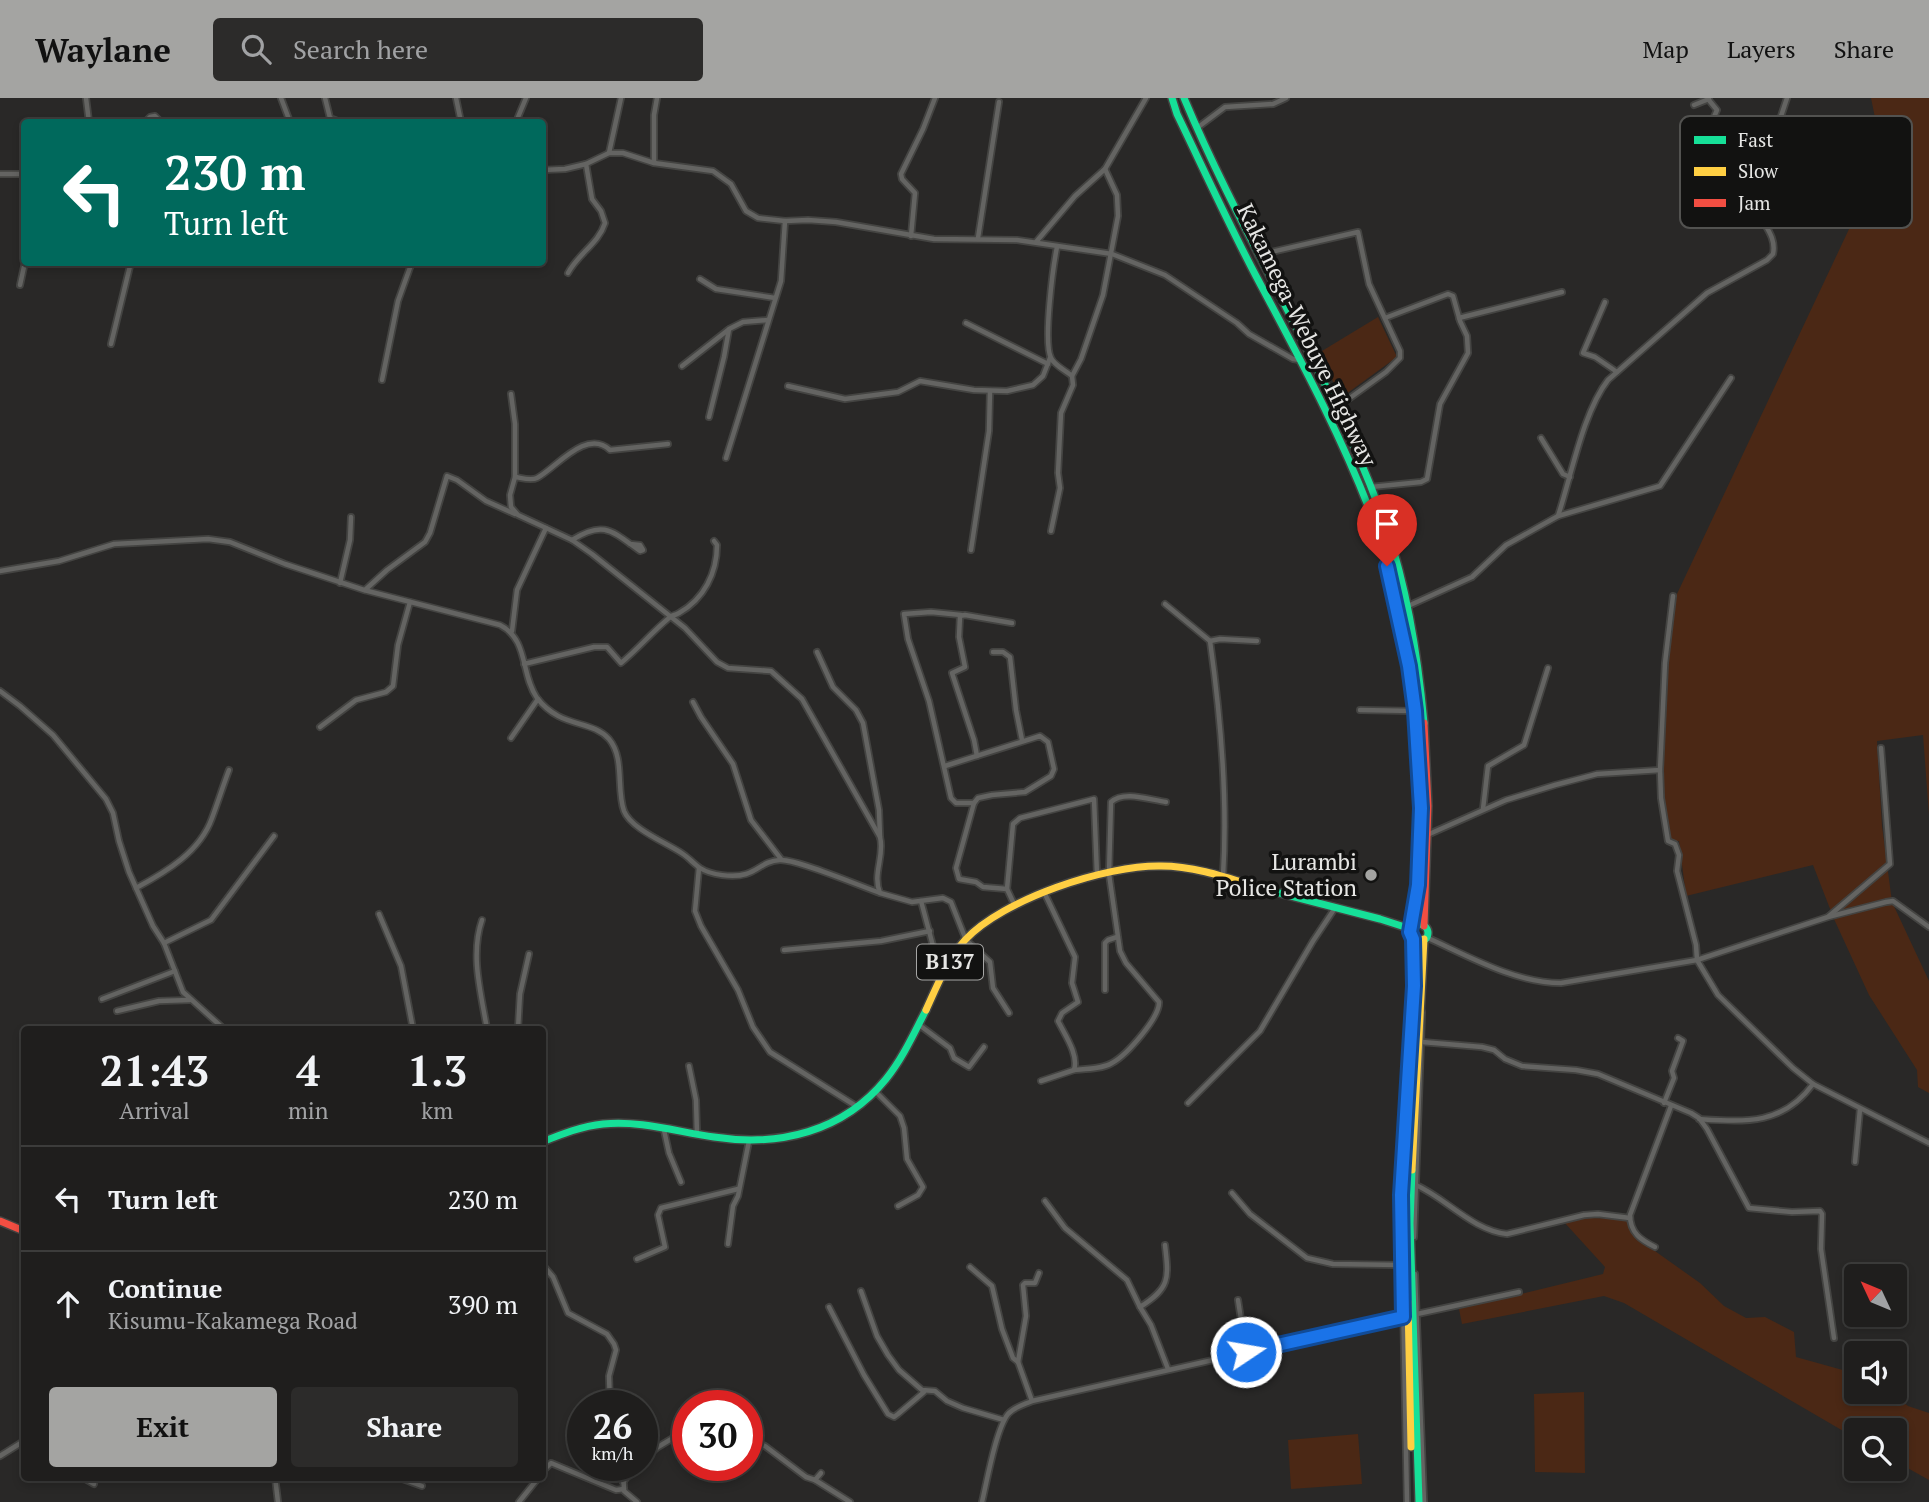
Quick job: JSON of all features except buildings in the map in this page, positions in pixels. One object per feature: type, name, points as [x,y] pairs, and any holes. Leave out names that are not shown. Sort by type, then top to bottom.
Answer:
[{"type":"main road","name":"Kakamega-Webuye Highway","points":[[1172,98],[1177,114],[1331,423],[1375,526],[1399,619],[1415,711],[1421,808],[1418,885],[1412,928]]},
{"type":"main road","name":"Kakamega-Webuye Highway","points":[[1184,98],[1258,255],[1309,351],[1370,487],[1393,549],[1422,689],[1428,790],[1424,926]]},
{"type":"main road","name":"B137","points":[[546,1140],[570,1130],[614,1123],[748,1141],[781,1138],[814,1130],[856,1106],[875,1091],[899,1059],[954,954],[984,923],[1045,894],[1124,870],[1176,867],[1412,928]]},
{"type":"main road","points":[[1413,1502],[1406,1247],[1415,965],[1413,939],[1410,934],[1416,925],[1424,926],[1427,933],[1420,993],[1410,1223],[1419,1502]]},
{"type":"main road","points":[[1413,939],[1420,942],[1425,938]]},
{"type":"main road","points":[[0,1221],[21,1230]]},
{"type":"street","points":[[86,98],[89,119]]},
{"type":"street","points":[[281,98],[289,119]]},
{"type":"street","points":[[456,98],[460,119]]},
{"type":"street","points":[[517,119],[526,98]]},
{"type":"street","points":[[610,153],[621,98]]},
{"type":"street","points":[[654,163],[654,115],[657,98]]},
{"type":"street","points":[[911,236],[915,192],[902,179],[901,172],[935,98]]},
{"type":"street","points":[[1035,242],[1075,195],[1105,169],[1146,98]]},
{"type":"street","points":[[1196,128],[1225,107],[1270,104],[1286,98]]},
{"type":"street","points":[[1781,116],[1787,98]]},
{"type":"street","points":[[327,99],[330,118],[332,119]]},
{"type":"street","points":[[1694,105],[1709,99],[1717,110],[1714,116]]},
{"type":"street","points":[[978,238],[999,102]]},
{"type":"street","points":[[546,171],[554,172],[586,164],[610,153],[623,153],[654,163],[713,171],[731,184],[742,206],[750,215],[785,221],[836,222],[934,239],[978,238],[1035,242],[1112,254],[1165,275],[1237,323],[1249,334],[1293,359],[1301,360]]},
{"type":"street","points":[[568,273],[574,262],[591,247],[605,223],[592,198],[586,164]]},
{"type":"street","points":[[1051,531],[1059,488],[1061,413],[1103,295],[1112,254],[1118,201],[1105,169]]},
{"type":"street","points":[[0,174],[21,174]]},
{"type":"street","points":[[726,458],[781,281],[785,221]]},
{"type":"street","points":[[1558,516],[1596,398],[1602,388],[1707,293],[1767,260],[1773,254],[1773,238],[1767,228]]},
{"type":"street","points":[[1258,255],[1358,232],[1369,284],[1400,351],[1398,362],[1335,409]]},
{"type":"street","points":[[788,386],[845,398],[898,392],[920,382],[989,391],[1007,391],[1033,385],[1043,376],[1050,357],[1051,285],[1057,247]]},
{"type":"street","points":[[20,285],[24,266]]},
{"type":"street","points":[[111,344],[130,266]]},
{"type":"street","points":[[382,380],[398,301],[411,266]]},
{"type":"street","points":[[700,279],[716,289],[775,298]]},
{"type":"street","points":[[1459,318],[1562,292]]},
{"type":"street","points":[[1370,487],[1421,482],[1427,479],[1440,404],[1451,380],[1467,358],[1467,336],[1453,296],[1448,294],[1385,317]]},
{"type":"street","points":[[1605,302],[1583,353],[1595,357],[1617,372]]},
{"type":"street","points":[[682,366],[729,329],[743,322],[768,320]]},
{"type":"street","points":[[966,323],[1048,364]]},
{"type":"street","points":[[709,417],[729,329]]},
{"type":"street","points":[[1050,357],[1072,376]]},
{"type":"street","points":[[1406,607],[1472,577],[1506,545],[1558,516],[1660,486],[1731,378]]},
{"type":"street","points":[[971,550],[989,431],[989,391]]},
{"type":"street","points":[[511,394],[515,424],[515,477],[510,495],[511,507],[518,515]]},
{"type":"street","points":[[1541,439],[1563,474],[1570,477]]},
{"type":"street","points":[[515,477],[529,480],[537,478],[572,451],[587,445],[603,445],[610,450],[668,444]]},
{"type":"street","points":[[364,590],[425,542],[448,475],[486,500],[572,540],[670,617],[717,662],[728,668],[771,671],[802,699],[880,837]]},
{"type":"street","points":[[341,583],[350,540],[351,517]]},
{"type":"street","points":[[546,528],[517,590],[512,631],[520,646],[538,699],[547,710],[562,719],[600,731],[606,736],[616,752],[621,796],[628,818],[634,825],[686,856],[699,868],[715,874],[748,874],[764,863],[781,859],[880,893],[912,901],[943,898],[951,902],[966,940],[990,962],[993,988],[1009,1013]]},
{"type":"street","points":[[572,540],[589,529],[597,528],[606,530],[630,544]]},
{"type":"street","points":[[0,571],[59,561],[114,544],[208,539],[230,542],[364,590],[500,625],[512,631]]},
{"type":"street","points":[[524,664],[594,646],[607,647],[621,663],[706,588],[716,567],[717,545],[714,541]]},
{"type":"street","points":[[1673,596],[1666,653],[1660,770],[1664,824],[1668,841],[1675,844],[1679,855],[1677,871],[1696,945],[1697,960],[1718,995],[1813,1084],[1929,1143]]},
{"type":"street","points":[[320,727],[356,700],[386,692],[393,686],[398,645],[410,602]]},
{"type":"street","points":[[1165,604],[1210,641],[1224,776],[1226,839],[1223,877]]},
{"type":"street","points":[[974,803],[953,801],[929,701],[908,639],[904,614],[931,612],[1012,624]]},
{"type":"street","points":[[961,615],[959,637],[965,667],[952,673],[977,756]]},
{"type":"street","points":[[1210,641],[1257,641]]},
{"type":"street","points":[[817,652],[833,687],[856,710],[863,723],[879,810],[882,846],[877,886],[880,893]]},
{"type":"street","points":[[993,652],[1003,652],[1010,657],[1022,740]]},
{"type":"street","points":[[1483,810],[1488,766],[1524,745],[1548,668]]},
{"type":"street","points":[[0,691],[53,736],[106,799],[113,813],[123,857],[153,926],[164,943],[183,992],[221,1026]]},
{"type":"street","points":[[511,738],[538,699]]},
{"type":"street","points":[[693,702],[733,764],[751,820],[781,859]]},
{"type":"street","points":[[1360,710],[1415,711]]},
{"type":"street","points":[[945,766],[1022,740],[1040,736],[1046,738],[1054,769],[1052,774],[1025,792],[978,798],[974,803],[957,868],[958,879],[976,882],[983,887],[1007,889]]},
{"type":"street","points":[[1828,917],[1889,864],[1881,748]]},
{"type":"street","points":[[1426,835],[1506,800],[1597,774],[1660,770]]},
{"type":"street","points":[[136,888],[168,871],[183,859],[197,842],[212,819],[229,771]]},
{"type":"street","points":[[1041,1081],[1074,1070],[1115,1062],[1141,1034],[1160,1006],[1126,963],[1117,937],[1109,874],[1111,802],[1117,797],[1129,796],[1166,802]]},
{"type":"street","points":[[1015,906],[1007,889],[1015,820],[1091,798],[1095,800],[1097,877]]},
{"type":"street","points":[[164,943],[211,920],[274,835]]},
{"type":"street","points":[[699,868],[695,911],[738,990],[761,1042],[770,1052],[856,1106]]},
{"type":"street","points":[[1045,894],[1075,957],[1072,983],[1078,1002],[1062,1013],[1058,1021],[1076,1065],[1074,1070]]},
{"type":"street","points":[[922,901],[942,977]]},
{"type":"street","points":[[1425,938],[1492,966],[1545,983],[1584,981],[1697,960],[1828,917],[1893,901],[1929,927]]},
{"type":"street","points":[[1188,1103],[1260,1031],[1335,908]]},
{"type":"street","points":[[379,914],[401,966],[412,1026]]},
{"type":"street","points":[[482,920],[476,960],[487,1026]]},
{"type":"street","points":[[784,950],[881,941],[930,931]]},
{"type":"street","points":[[1105,990],[1105,943],[1117,937]]},
{"type":"street","points":[[518,1026],[520,994],[529,954]]},
{"type":"street","points":[[102,999],[175,971]]},
{"type":"street","points":[[1420,993],[1423,1021],[1414,1247],[1424,1502]]},
{"type":"street","points":[[117,1011],[159,1001],[191,1000]]},
{"type":"street","points":[[918,1023],[950,1048],[954,1058],[969,1067],[984,1047]]},
{"type":"street","points":[[1664,1103],[1674,1078],[1672,1071],[1682,1041],[1678,1038]]},
{"type":"street","points":[[1422,1042],[1494,1049],[1505,1059],[1522,1066],[1598,1074],[1699,1118],[1749,1120],[1785,1112],[1798,1102],[1813,1084]]},
{"type":"street","points":[[1407,1502],[1401,1265],[1403,1138],[1411,1044]]},
{"type":"street","points":[[689,1066],[696,1100],[697,1135]]},
{"type":"street","points":[[875,1091],[900,1116],[907,1159],[923,1187],[918,1195],[898,1206]]},
{"type":"street","points":[[1655,1247],[1634,1232],[1630,1218],[1671,1106]]},
{"type":"street","points":[[1855,1161],[1860,1109]]},
{"type":"street","points":[[1699,1118],[1718,1147],[1749,1209],[1820,1211],[1822,1214],[1821,1249],[1834,1338]]},
{"type":"street","points":[[664,1130],[671,1160],[681,1182]]},
{"type":"street","points":[[728,1244],[733,1206],[748,1141]]},
{"type":"street","points":[[1416,1185],[1496,1233],[1507,1234],[1598,1214],[1630,1218]]},
{"type":"street","points":[[638,1259],[664,1247],[658,1215],[661,1208],[738,1189]]},
{"type":"street","points":[[1231,1193],[1250,1214],[1307,1258],[1333,1264],[1401,1265]]},
{"type":"street","points":[[1045,1201],[1065,1228],[1127,1280],[1151,1325],[1168,1369]]},
{"type":"street","points":[[1140,1307],[1157,1296],[1165,1285],[1168,1273],[1165,1245]]},
{"type":"street","points":[[970,1268],[992,1286],[1002,1329],[1013,1358],[1018,1362]]},
{"type":"street","points":[[546,1269],[553,1277],[568,1313],[607,1334],[614,1344],[616,1350],[609,1376],[609,1390]]},
{"type":"street","points":[[1032,1401],[1018,1362],[1026,1316],[1023,1285],[1035,1283],[1039,1273]]},
{"type":"street","points":[[861,1291],[877,1336],[888,1355],[899,1370],[924,1392]]},
{"type":"street","points":[[1417,1314],[1519,1292]]},
{"type":"street","points":[[1238,1300],[1246,1352]]},
{"type":"street","points":[[829,1307],[864,1375],[891,1416],[898,1415],[924,1392],[935,1391],[954,1405],[1004,1420]]},
{"type":"street","points":[[982,1502],[1004,1420],[1015,1408],[1032,1401],[1168,1369],[1403,1317]]},
{"type":"street","points":[[0,1456],[21,1443]]},
{"type":"street","points":[[763,1445],[798,1473],[850,1502]]},
{"type":"street","points":[[546,1468],[551,1463],[616,1490],[626,1481]]},
{"type":"street","points":[[814,1480],[821,1473]]},
{"type":"street","points":[[89,1481],[94,1484]]},
{"type":"street","points":[[275,1481],[278,1502]]},
{"type":"street","points":[[408,1481],[422,1486]]},
{"type":"street","points":[[519,1502],[536,1481]]},
{"type":"street","points":[[623,1481],[630,1498],[637,1502]]},
{"type":"shaded area","points":[[1871,98],[1929,98],[1929,815],[1923,735],[1877,741],[1882,826],[1892,902],[1929,981],[1929,1093],[1918,1087],[1917,1070],[1869,995],[1813,865],[1686,896],[1679,841],[1667,844],[1660,808],[1660,752],[1669,645],[1677,594],[1850,228],[1912,228],[1912,116],[1875,116]]},
{"type":"shaded area","points":[[1378,317],[1397,357],[1342,397],[1317,354]]},
{"type":"shaded area","points":[[1590,1218],[1628,1219],[1629,1227],[1638,1239],[1700,1283],[1724,1306],[1746,1318],[1765,1317],[1794,1332],[1796,1357],[1844,1370],[1844,1404],[1905,1404],[1929,1413],[1929,1480],[1907,1468],[1907,1418],[1844,1418],[1844,1431],[1624,1303],[1604,1296],[1462,1324],[1459,1309],[1603,1274],[1605,1267],[1564,1222]]},
{"type":"shaded area","points":[[1584,1392],[1585,1473],[1535,1472],[1534,1394]]},
{"type":"shaded area","points":[[1358,1434],[1362,1484],[1291,1489],[1288,1440]]},
{"type":"traffic: fast","points":[[1172,98],[1177,114],[1226,216],[1335,429],[1375,524],[1391,576],[1403,632],[1417,742]]},
{"type":"traffic: fast","points":[[1184,98],[1366,475],[1401,577],[1415,649],[1424,723]]},
{"type":"traffic: fast","points":[[1260,888],[1411,929]]},
{"type":"traffic: fast","points":[[1419,924],[1425,927],[1428,933],[1425,939],[1419,942],[1413,939],[1410,933],[1413,927],[1419,924]]},
{"type":"traffic: fast","points":[[1406,1209],[1415,965],[1413,939]]},
{"type":"traffic: fast","points":[[546,1140],[587,1127],[617,1123],[738,1140],[762,1140],[808,1132],[850,1112],[869,1097],[898,1063],[926,1010]]},
{"type":"traffic: fast","points":[[1412,1170],[1410,1223],[1419,1502]]},
{"type":"traffic: slow","points":[[1412,928],[1419,847],[1417,742]]},
{"type":"traffic: slow","points":[[926,1010],[948,965],[965,940],[1004,911],[1057,887],[1113,871],[1161,866],[1199,870],[1260,888]]},
{"type":"traffic: slow","points":[[1412,1170],[1424,939]]},
{"type":"traffic: slow","points":[[1408,1302],[1411,1447]]},
{"type":"traffic: jam","points":[[1424,723],[1428,806],[1424,926]]},
{"type":"traffic: jam","points":[[0,1221],[21,1230]]},
{"type":"place","name":"Lurambi Police Station","points":[[1371,875]]},
{"type":"route","points":[[1246,1352],[1403,1317],[1401,1195],[1415,965],[1410,932],[1418,885],[1421,808],[1415,711],[1409,666],[1387,566]]}]
